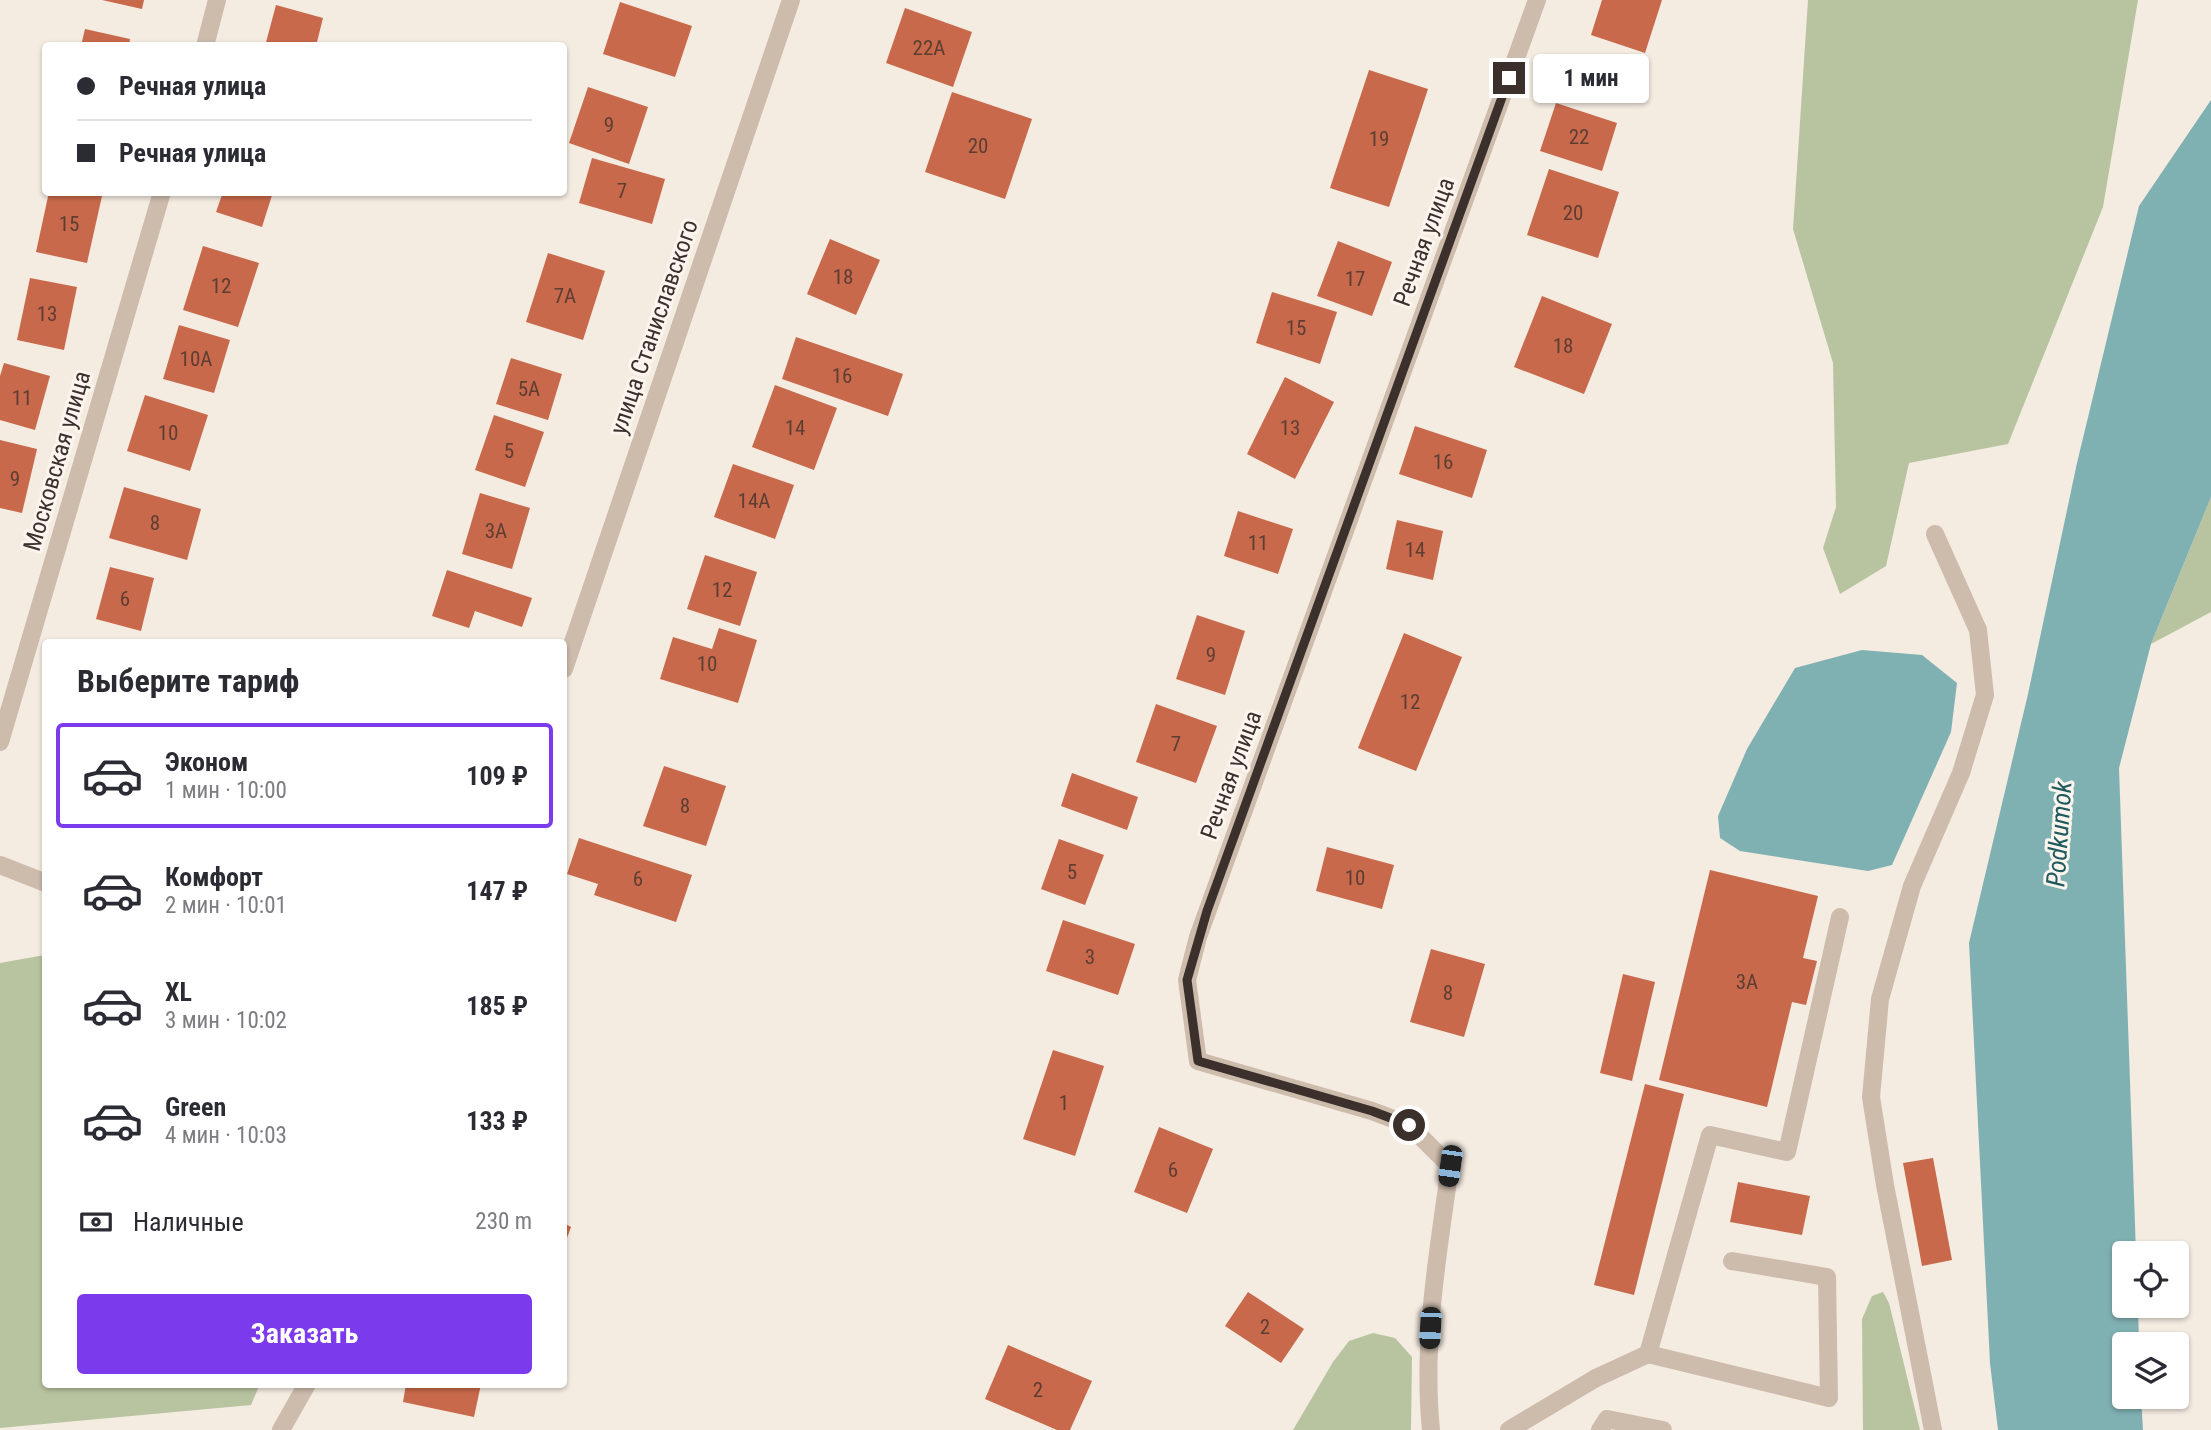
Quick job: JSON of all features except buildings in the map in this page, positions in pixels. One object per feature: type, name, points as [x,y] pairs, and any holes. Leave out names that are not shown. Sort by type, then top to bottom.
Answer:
[{"type":"street","points":[[206,42],[217,0]]},
{"type":"street","name":"улица Станиславского","points":[[567,660],[790,0]]},
{"type":"street","name":"Речная улица","points":[[1431,1430],[1427,1393],[1432,1306],[1450,1166],[1409,1125],[1372,1111],[1198,1061],[1187,980],[1203,924],[1537,0]]},
{"type":"street","name":"Московская улица","points":[[0,742],[161,196]]},
{"type":"street","points":[[1933,1430],[1885,1185],[1871,1097],[1880,999],[1912,886],[1961,773],[1985,695],[1978,630],[1935,534]]},
{"type":"street","points":[[0,865],[42,881]]},
{"type":"street","points":[[1648,1354],[1710,1135],[1787,1152],[1840,917]]},
{"type":"street","points":[[1509,1430],[1596,1378],[1648,1354],[1829,1398],[1827,1277],[1732,1261]]},
{"type":"street","points":[[281,1430],[305,1388]]},
{"type":"street","points":[[1600,1430],[1607,1419],[1663,1430]]},
{"type":"green space","points":[[1808,0],[2138,0],[2103,207],[2008,444],[1909,463],[1886,566],[1840,594],[1823,548],[1836,507],[1833,363],[1793,229]]},
{"type":"green space","points":[[2211,497],[2211,612],[2151,644]]},
{"type":"green space","points":[[42,956],[42,1388],[258,1388],[251,1405],[0,1428],[0,963]]},
{"type":"green space","points":[[1883,1292],[1889,1303],[1920,1430],[1863,1430],[1862,1319],[1872,1296]]},
{"type":"green space","points":[[1373,1333],[1395,1338],[1412,1357],[1411,1430],[1293,1430],[1333,1362],[1349,1341]]},
{"type":"water","name":"Podkumok","points":[[2211,100],[2211,497],[2151,644],[2119,768],[2136,1241],[2112,1241],[2112,1318],[2138,1318],[2139,1332],[2112,1332],[2112,1409],[2142,1409],[2143,1430],[1998,1430],[1990,1363],[1969,943],[2028,694],[2077,463],[2139,206]]},
{"type":"water","points":[[1862,650],[1922,655],[1957,683],[1951,732],[1892,865],[1868,871],[1740,851],[1720,838],[1718,816],[1747,749],[1795,668]]},
{"type":"route","points":[[1409,1125],[1372,1111],[1198,1061],[1187,980],[1207,911],[1509,78]]}]
